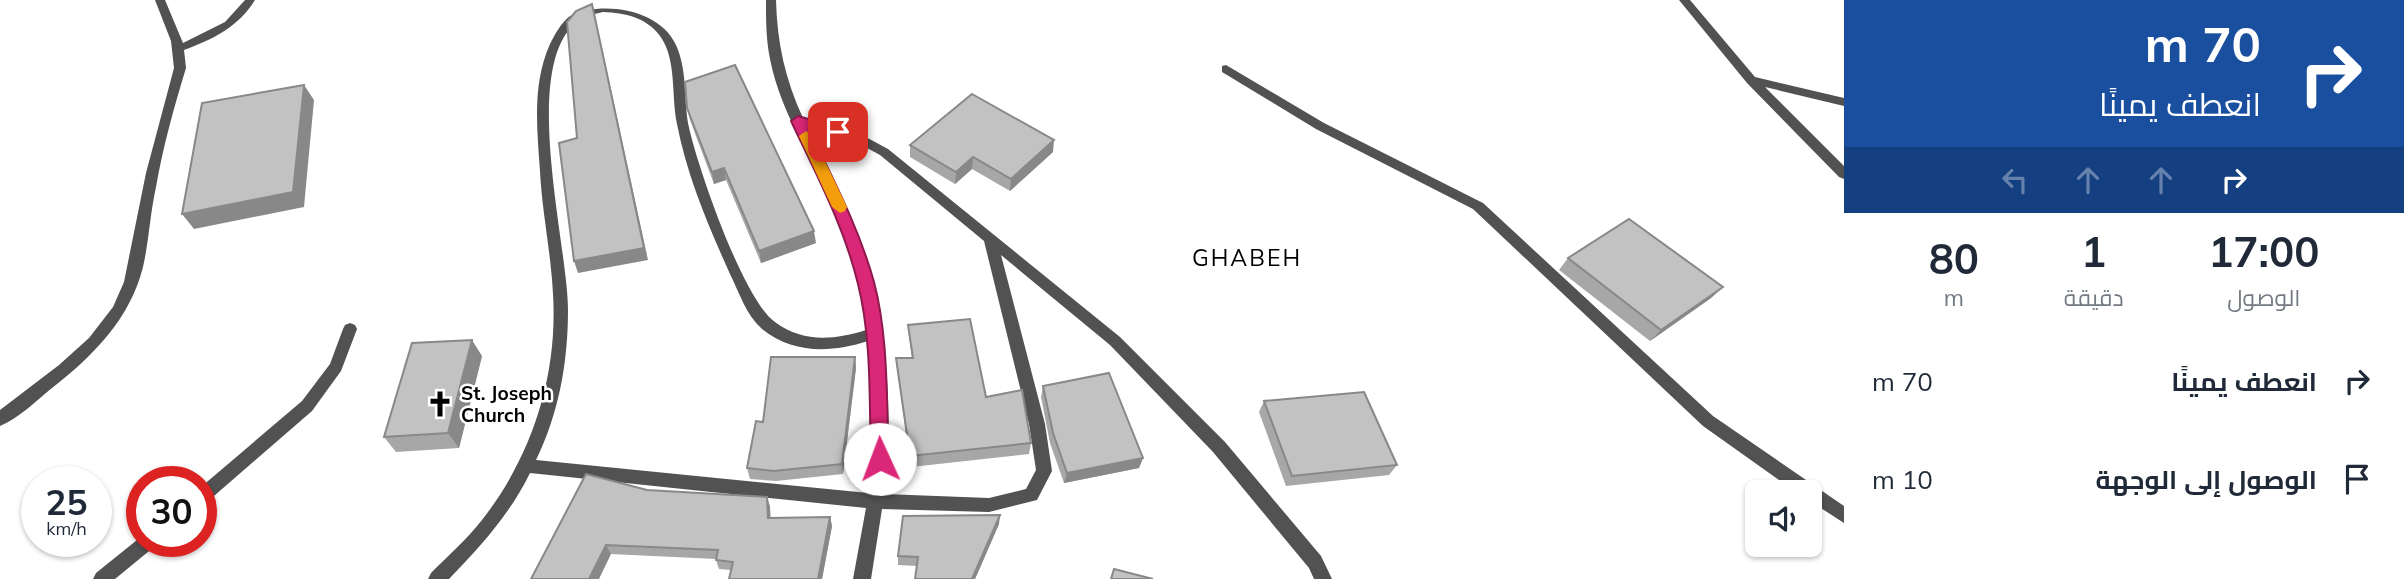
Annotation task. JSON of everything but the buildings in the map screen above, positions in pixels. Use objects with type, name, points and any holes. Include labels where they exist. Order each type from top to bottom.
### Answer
[{"type":"street","points":[[0,419],[96,341],[118,313],[132,285],[149,190],[180,68],[180,48],[176,31],[160,0]]},
{"type":"street","points":[[180,48],[226,27],[243,13],[250,0]]},
{"type":"street","points":[[771,0],[769,29],[778,74],[847,223],[866,284],[875,334],[880,459],[863,579]]},
{"type":"street","points":[[1685,0],[1751,80],[1844,174]]},
{"type":"street","points":[[438,579],[488,525],[527,466],[550,408],[561,355],[561,305],[543,109],[546,71],[564,28],[577,16],[610,3],[649,19],[663,32],[672,47],[683,123],[698,177],[719,236],[762,320],[784,336],[813,344],[845,343],[875,334]]},
{"type":"street","points":[[1226,69],[1320,126],[1478,206],[1708,421],[1792,480]]},
{"type":"street","points":[[1751,80],[1844,102]]},
{"type":"street","points":[[798,121],[858,138],[884,152],[1125,350],[1219,447],[1315,562],[1323,579]]},
{"type":"street","points":[[527,466],[874,502],[989,505],[1031,495],[1044,471],[1037,424],[990,239]]},
{"type":"street","points":[[217,483],[307,406],[336,367],[350,329]]},
{"type":"street","points":[[1822,501],[1844,515]]},
{"type":"street","points":[[102,579],[129,557]]},
{"type":"slow traffic","points":[[806,136],[840,207]]},
{"type":"place","name":"St. Joseph Church","points":[[440,404]]},
{"type":"district","name":"GHABEH","points":[[1247,257]]},
{"type":"route","points":[[838,132],[798,121],[847,223],[866,284],[875,334],[880,459]]}]
